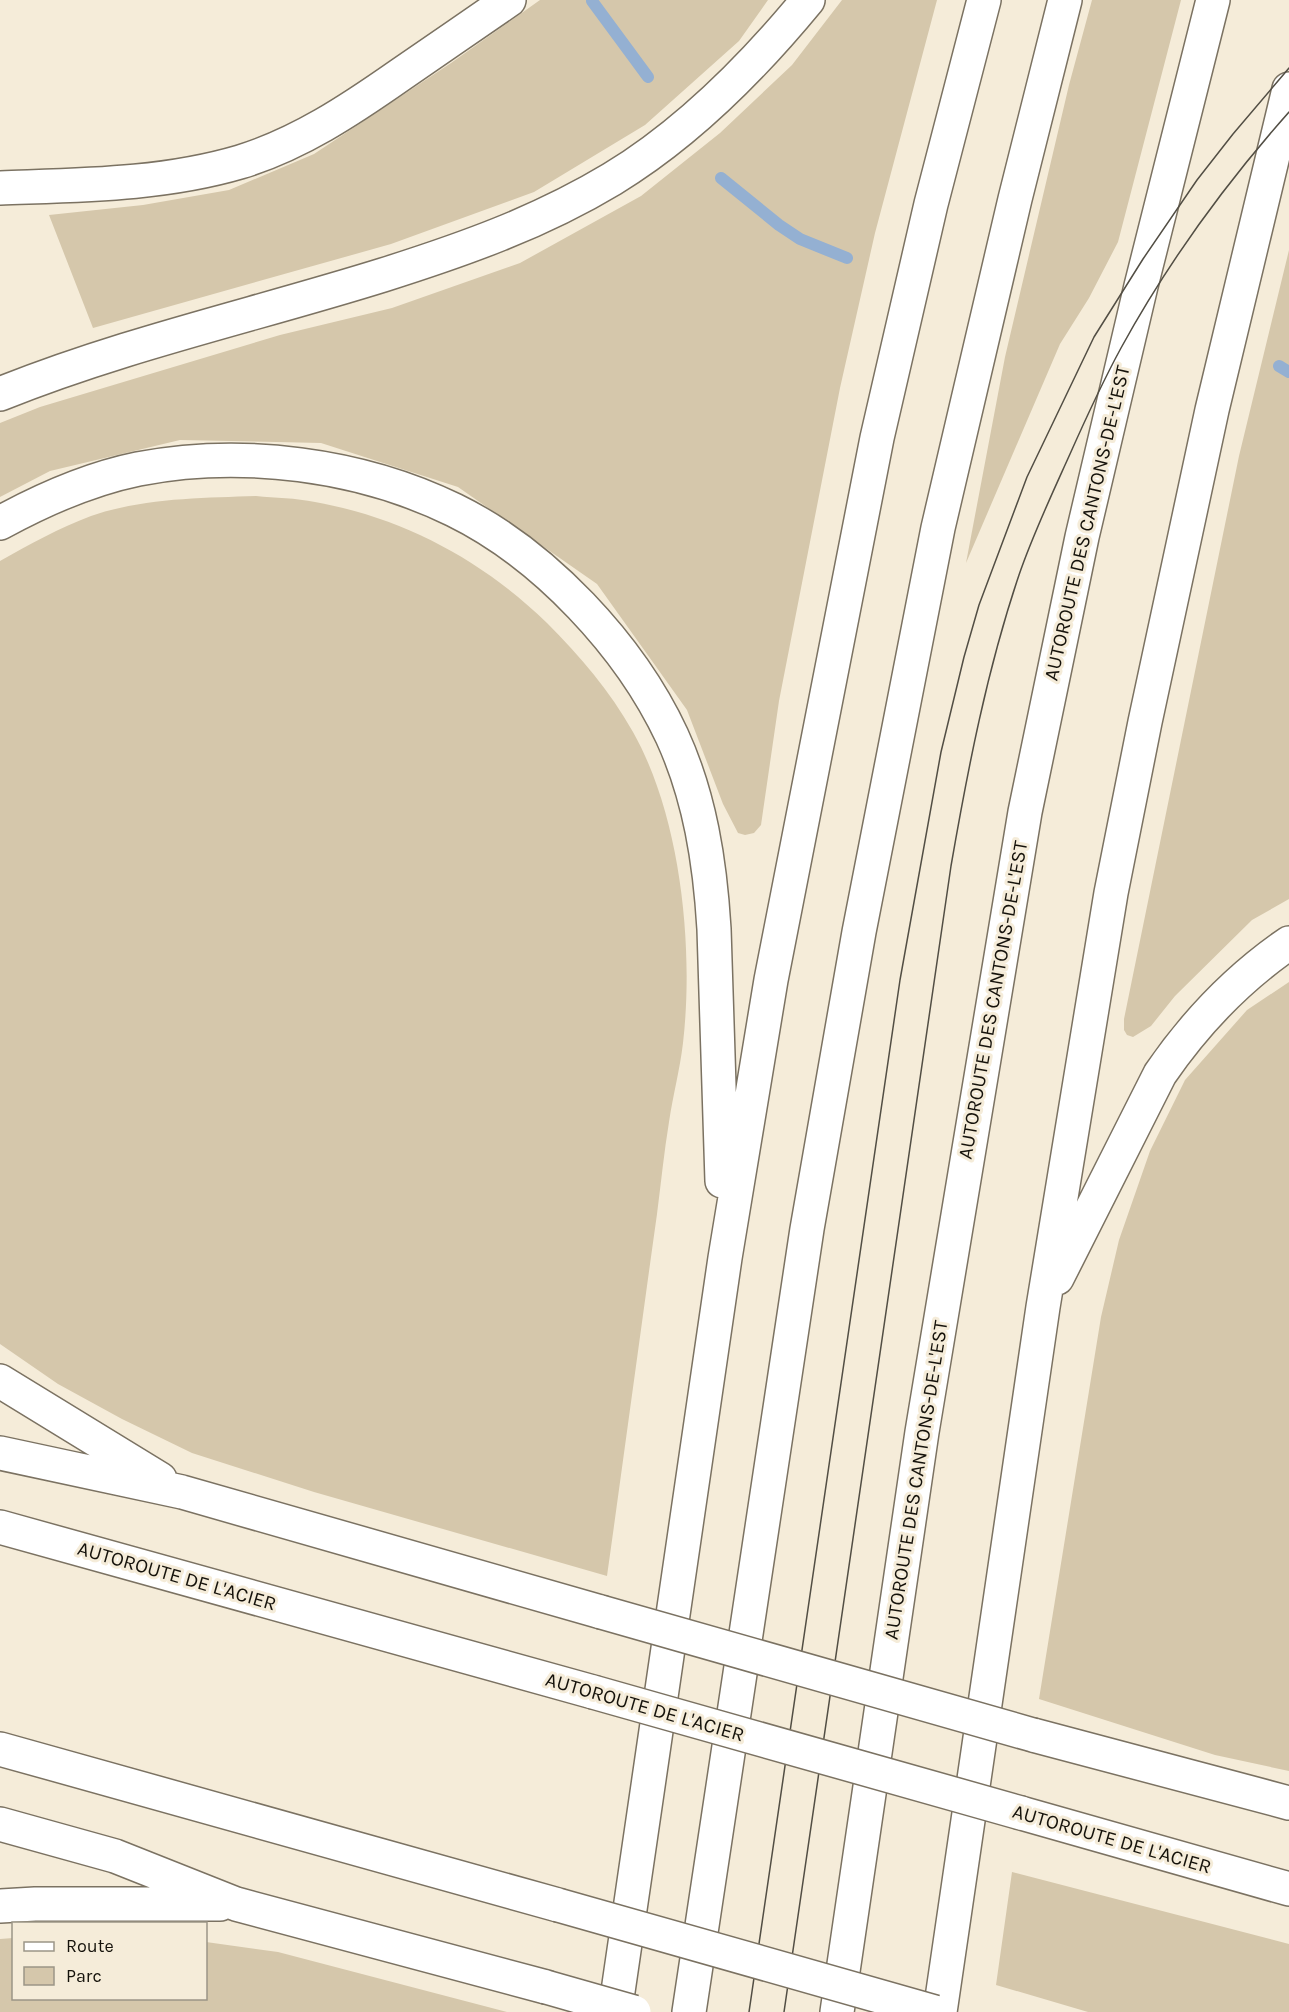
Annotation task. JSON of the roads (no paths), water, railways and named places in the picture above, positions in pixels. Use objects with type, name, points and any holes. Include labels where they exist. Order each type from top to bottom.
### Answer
[{"type":"main road","points":[[0,188],[148,180],[214,169],[242,161],[294,140],[342,114],[509,0]]},
{"type":"main road","points":[[0,394],[53,373],[155,340],[448,255],[543,216],[614,178],[677,134],[741,75],[808,0]]},
{"type":"main road","points":[[615,2012],[725,1258],[771,980],[864,500],[930,204],[984,0]]},
{"type":"main road","points":[[689,2012],[805,1240],[855,953],[938,528],[1065,0]]},
{"type":"main road","name":"AUTOROUTE DES CANTONS-DE-L'EST","points":[[837,2012],[922,1432],[1025,812],[1082,537],[1144,274],[1213,0]]},
{"type":"main road","points":[[940,2012],[1042,1307],[1111,893],[1212,410],[1289,89]]},
{"type":"main road","points":[[0,524],[73,488],[138,469],[206,461],[289,464],[360,477],[421,496],[455,511],[512,547],[570,594],[620,650],[659,709],[685,767],[703,830],[712,890],[725,1258]]},
{"type":"main road","points":[[1042,1307],[1160,1074],[1178,1048],[1216,1005],[1263,962],[1289,943]]},
{"type":"main road","points":[[0,1381],[182,1492]]},
{"type":"main road","points":[[0,1453],[182,1492],[1033,1736],[1289,1803]]},
{"type":"main road","name":"AUTOROUTE DE L'ACIER","points":[[0,1527],[1289,1889]]},
{"type":"main road","points":[[0,1749],[935,2012]]},
{"type":"main road","points":[[0,1824],[115,1856],[236,1904],[634,2012]]},
{"type":"main road","points":[[0,1906],[236,1904]]},
{"type":"waterway","points":[[592,1],[648,77]]},
{"type":"waterway","points":[[721,178],[800,239],[847,258]]},
{"type":"waterway","points":[[1279,366],[1289,372]]},
{"type":"tram line","points":[[749,2012],[900,980],[941,752],[964,657],[979,605],[1027,477],[1094,337],[1143,259],[1197,180],[1289,68]]},
{"type":"tram line","points":[[784,2012],[951,866],[972,756],[997,647],[1019,575],[1037,529],[1088,414],[1121,348],[1158,286],[1199,225],[1289,112]]}]
